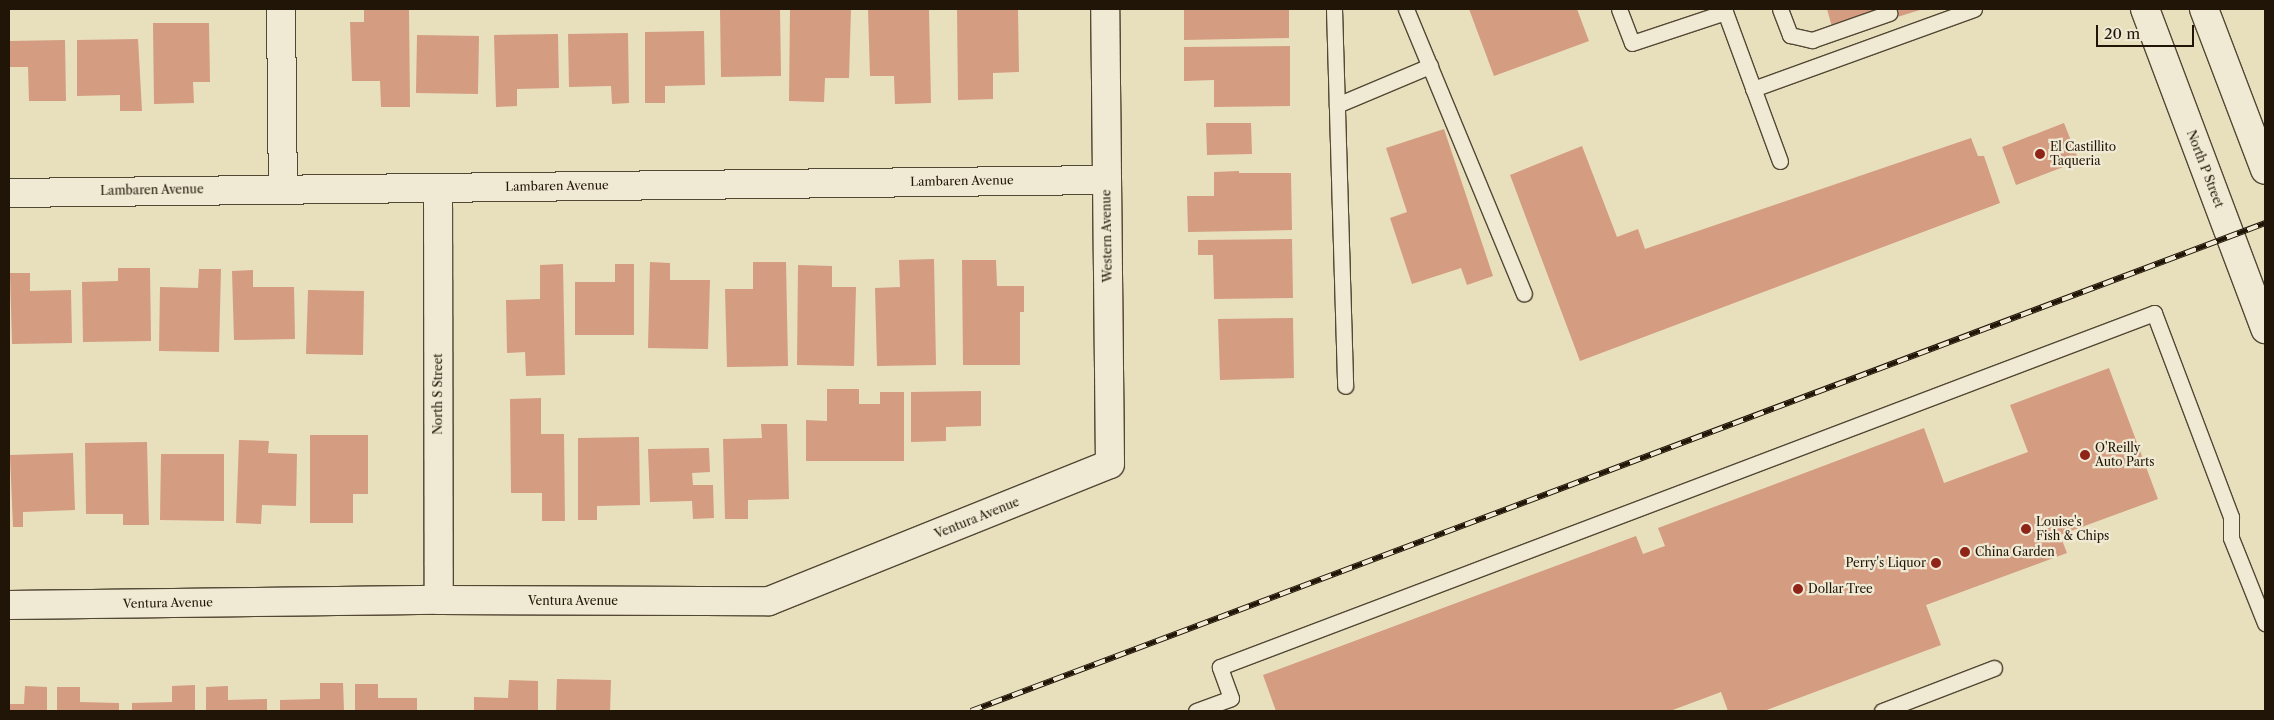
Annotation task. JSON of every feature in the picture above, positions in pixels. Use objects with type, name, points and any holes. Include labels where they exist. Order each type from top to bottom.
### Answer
[{"type":"street","points":[[281,9],[283,188]]},
{"type":"street","name":"Western Avenue","points":[[1105,9],[1110,464]]},
{"type":"street","name":"North P Street","points":[[2146,9],[2265,329]]},
{"type":"street","points":[[2204,9],[2265,170]]},
{"type":"street","name":"Lambaren Avenue","points":[[9,192],[1106,180]]},
{"type":"street","name":"North S Street","points":[[438,188],[439,600]]},
{"type":"street","name":"Ventura Avenue","points":[[9,605],[439,600],[769,602],[1110,464]]},
{"type":"lane","points":[[1334,9],[1345,386]]},
{"type":"lane","points":[[1406,9],[1524,294]]},
{"type":"lane","points":[[1619,9],[1632,44],[1724,10],[1780,161]]},
{"type":"lane","points":[[1768,9],[1790,35],[1812,40],[1890,13]]},
{"type":"lane","points":[[1780,9],[1790,35]]},
{"type":"lane","points":[[1753,89],[1974,9]]},
{"type":"lane","points":[[1337,104],[1430,66]]},
{"type":"lane","points":[[1196,711],[1231,698],[1220,667],[2154,313],[2231,517],[2231,538],[2265,623]]},
{"type":"lane","points":[[1882,711],[1994,668]]},
{"type":"building","points":[[364,9],[409,9],[410,107],[381,107],[380,81],[352,81],[350,22],[364,22]]},
{"type":"building","points":[[720,9],[780,9],[781,76],[721,77]]},
{"type":"building","points":[[790,9],[851,9],[849,78],[825,78],[824,102],[789,101]]},
{"type":"building","points":[[868,9],[929,9],[931,103],[895,104],[894,76],[870,76]]},
{"type":"building","points":[[957,9],[1018,9],[1019,72],[993,73],[993,99],[958,100]]},
{"type":"building","points":[[1184,9],[1289,9],[1289,38],[1184,40]]},
{"type":"building","points":[[1469,9],[1577,9],[1589,41],[1494,76]]},
{"type":"building","points":[[1827,9],[1881,9],[1832,27]]},
{"type":"building","points":[[1888,9],[1923,9],[1891,19]]},
{"type":"building","points":[[153,23],[209,23],[210,82],[193,82],[194,103],[154,104]]},
{"type":"building","points":[[704,31],[705,85],[665,86],[665,103],[645,103],[645,32]]},
{"type":"building","points":[[628,33],[629,103],[612,104],[611,86],[569,87],[568,34]]},
{"type":"building","points":[[558,34],[559,88],[517,89],[517,106],[496,107],[494,35]]},
{"type":"building","points":[[417,35],[479,36],[478,94],[416,93]]},
{"type":"building","points":[[138,39],[142,111],[120,111],[120,95],[77,96],[77,40]]},
{"type":"building","points":[[65,40],[66,101],[29,101],[28,67],[10,67],[9,41]]},
{"type":"building","points":[[1290,46],[1290,106],[1214,107],[1214,80],[1184,81],[1184,47]]},
{"type":"building","points":[[1206,123],[1251,123],[1252,154],[1207,155]]},
{"type":"building","name":"El Castillito Taqueria","points":[[2064,123],[2079,161],[2016,185],[2002,147]]},
{"type":"building","points":[[1444,129],[1493,276],[1467,285],[1461,268],[1412,284],[1390,218],[1407,212],[1386,148]]},
{"type":"building","points":[[1971,138],[1978,156],[1984,156],[2000,203],[1580,361],[1510,175],[1582,146],[1617,237],[1638,229],[1645,249]]},
{"type":"building","points":[[1239,171],[1239,173],[1291,173],[1292,230],[1188,232],[1187,196],[1214,196],[1214,172]]},
{"type":"building","points":[[1292,239],[1293,298],[1214,299],[1213,255],[1198,255],[1198,240]]},
{"type":"building","points":[[934,259],[936,365],[877,366],[875,288],[900,287],[899,260]]},
{"type":"building","points":[[962,260],[996,260],[997,286],[1024,286],[1024,312],[1020,312],[1020,365],[963,365]]},
{"type":"building","points":[[650,262],[670,263],[670,280],[710,280],[708,349],[648,348]]},
{"type":"building","points":[[753,262],[786,262],[788,366],[727,367],[725,289],[753,289]]},
{"type":"building","points":[[563,264],[565,375],[526,376],[525,352],[507,353],[506,300],[540,299],[540,265]]},
{"type":"building","points":[[615,264],[634,264],[634,335],[575,335],[575,282],[615,282]]},
{"type":"building","points":[[798,265],[832,266],[832,287],[856,287],[854,366],[797,365]]},
{"type":"building","points":[[118,268],[150,268],[151,341],[83,342],[82,282],[118,281]]},
{"type":"building","points":[[199,269],[221,269],[219,352],[159,351],[160,287],[198,288]]},
{"type":"building","points":[[253,270],[253,287],[294,287],[295,339],[234,340],[232,271]]},
{"type":"building","points":[[10,273],[30,273],[30,291],[71,290],[72,343],[12,344]]},
{"type":"building","points":[[308,290],[364,291],[363,355],[306,354]]},
{"type":"building","points":[[1293,318],[1294,378],[1220,380],[1218,319]]},
{"type":"building","points":[[2109,368],[2158,499],[2060,535],[2067,553],[1926,605],[1941,645],[1764,711],[1728,711],[1721,692],[1670,711],[1276,711],[1263,675],[1636,536],[1643,554],[1665,546],[1658,528],[1924,428],[1944,483],[2028,452],[2010,405]]},
{"type":"building","points":[[827,389],[859,389],[859,404],[880,404],[880,392],[904,392],[904,461],[806,461],[806,420],[827,421]]},
{"type":"building","points":[[981,391],[981,426],[946,427],[946,441],[911,442],[911,392]]},
{"type":"building","points":[[541,398],[541,434],[564,434],[565,521],[542,521],[542,493],[511,493],[510,399]]},
{"type":"building","points":[[761,424],[787,424],[789,499],[748,500],[748,519],[725,519],[723,439],[762,438]]},
{"type":"building","points":[[310,435],[368,435],[368,494],[353,494],[353,523],[310,523]]},
{"type":"building","points":[[639,437],[640,505],[597,506],[597,520],[578,520],[578,438]]},
{"type":"building","points":[[239,440],[269,441],[268,453],[297,454],[296,506],[262,505],[261,524],[236,523]]},
{"type":"building","points":[[147,442],[149,525],[123,525],[123,514],[86,514],[85,443]]},
{"type":"building","points":[[709,448],[710,472],[692,473],[693,485],[713,485],[714,518],[693,519],[692,501],[650,502],[648,449]]},
{"type":"building","points":[[73,453],[75,510],[23,512],[23,527],[13,527],[10,455]]},
{"type":"building","points":[[161,454],[224,454],[224,521],[160,520]]},
{"type":"building","points":[[557,679],[611,680],[610,711],[556,711]]},
{"type":"building","points":[[509,680],[538,681],[538,711],[474,711],[474,697],[508,698]]},
{"type":"building","points":[[320,683],[343,683],[344,711],[280,711],[280,700],[320,699]]},
{"type":"building","points":[[355,684],[378,684],[378,698],[417,698],[417,711],[355,711]]},
{"type":"building","points":[[195,685],[195,711],[132,711],[132,703],[172,702],[172,686]]},
{"type":"building","points":[[25,686],[47,687],[47,711],[9,711],[9,704],[24,704]]},
{"type":"building","points":[[228,686],[228,700],[267,699],[267,711],[206,711],[206,687]]},
{"type":"building","points":[[57,687],[80,687],[80,702],[119,703],[119,711],[57,711]]},
{"type":"railway","points":[[971,711],[2265,223]]},
{"type":"place","name":"El Castillito Taqueria","points":[[2040,154]]},
{"type":"place","name":"O'Reilly Auto Parts","points":[[2085,455]]},
{"type":"place","name":"Louise's Fish & Chips","points":[[2026,529]]},
{"type":"place","name":"China Garden","points":[[1965,552]]},
{"type":"place","name":"Perry's Liquor","points":[[1936,563]]},
{"type":"place","name":"Dollar Tree","points":[[1798,589]]}]
